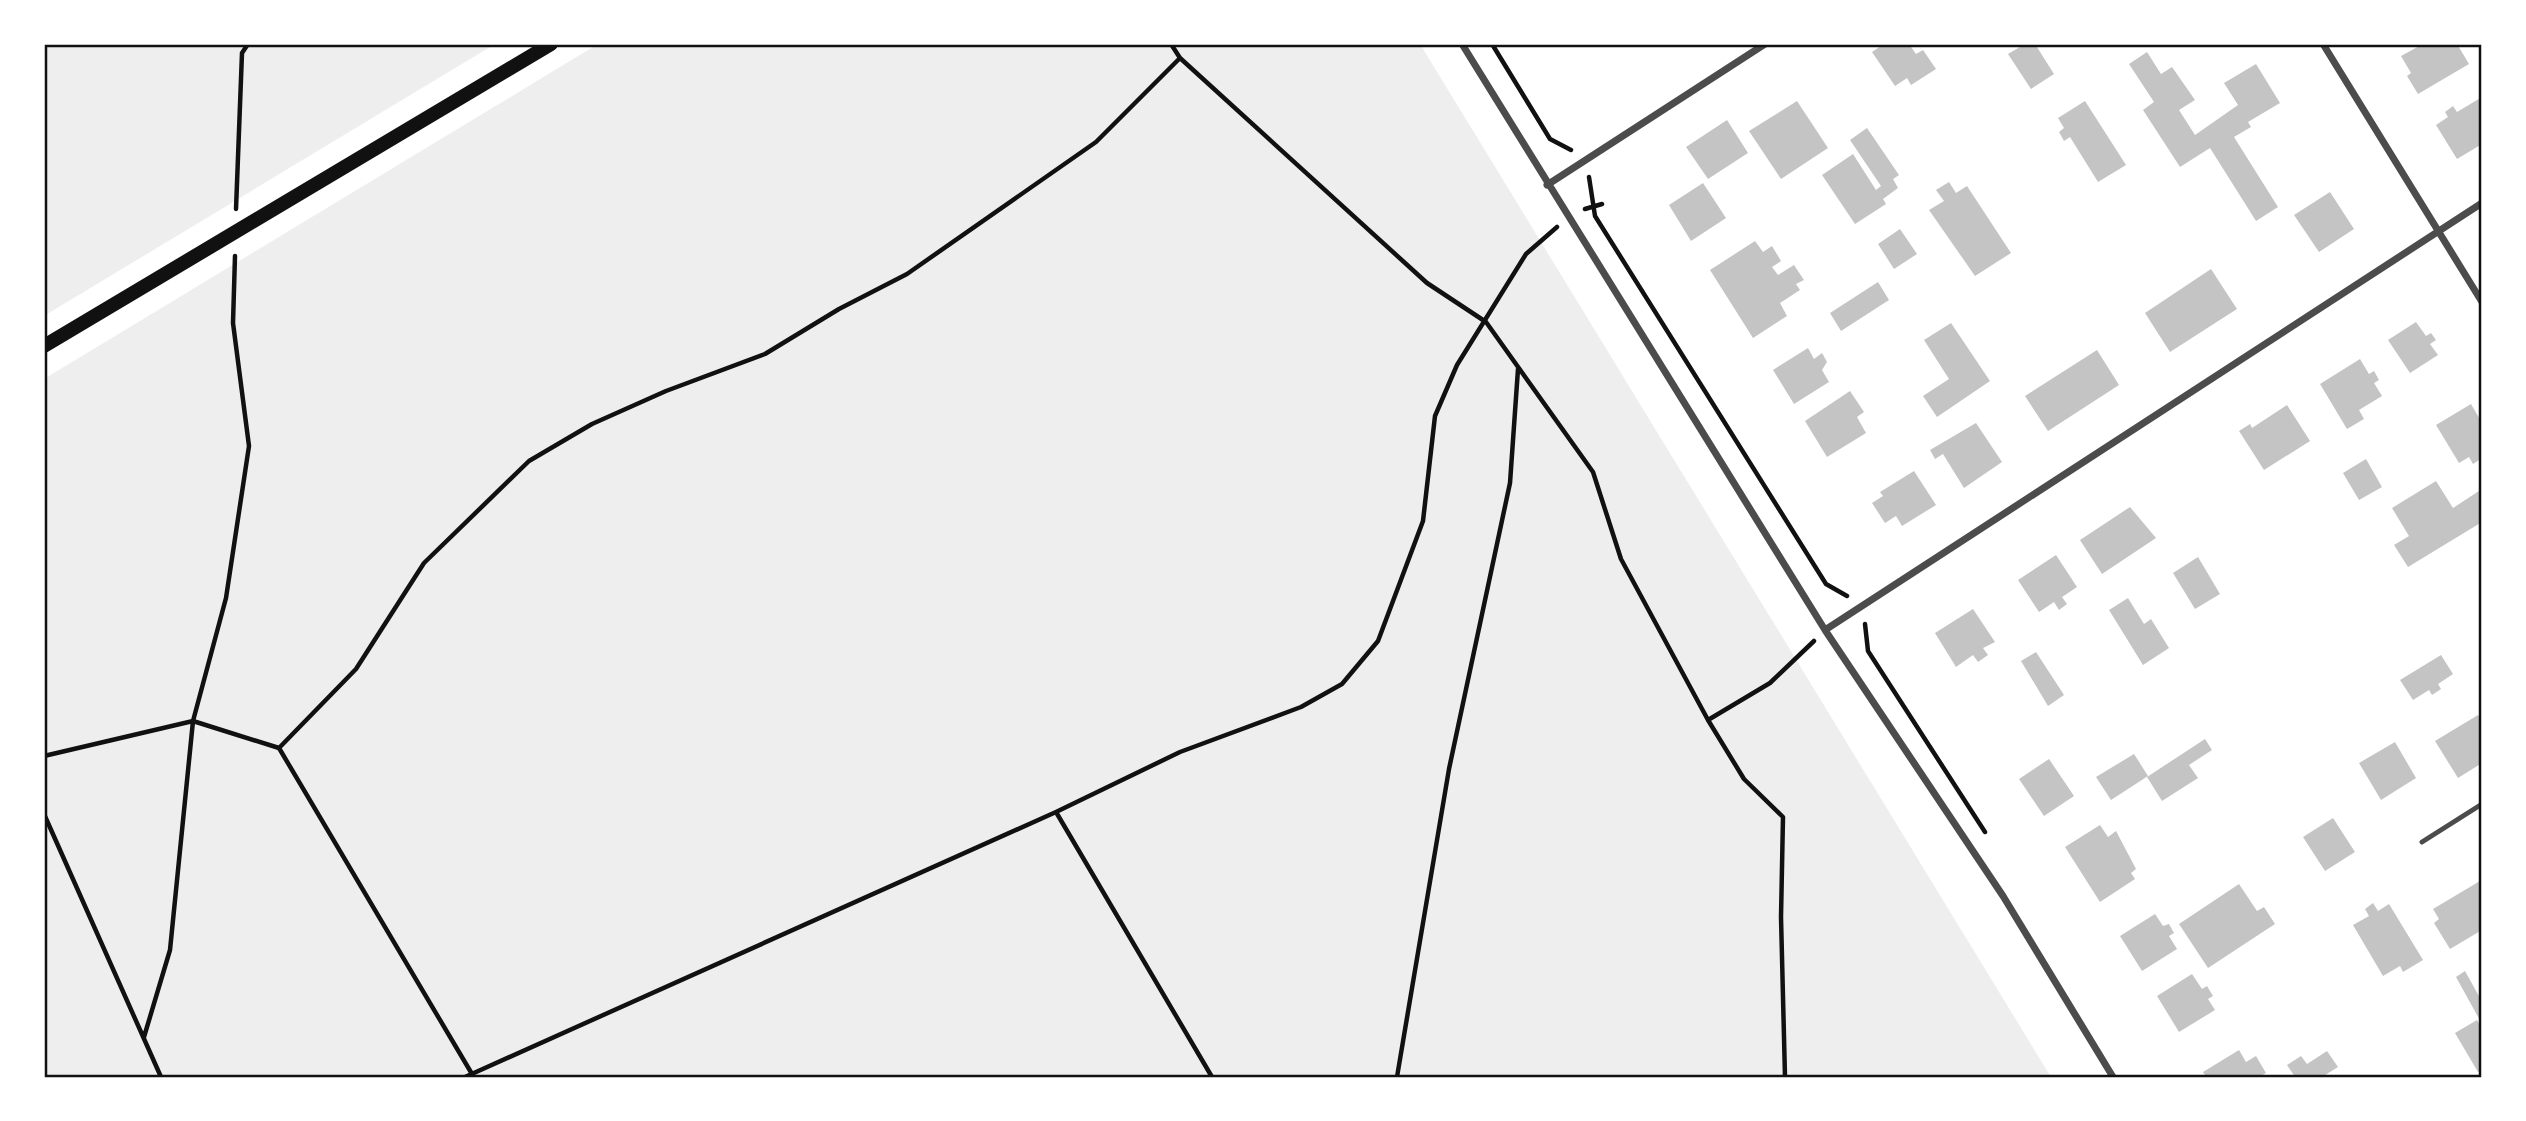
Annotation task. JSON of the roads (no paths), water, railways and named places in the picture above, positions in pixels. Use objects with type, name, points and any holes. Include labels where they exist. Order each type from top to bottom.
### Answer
[{"type":"main road","points":[[44,346],[551,44]]},
{"type":"street","points":[[1462,44],[1825,631],[2003,896],[2113,1077]]},
{"type":"street","points":[[1547,185],[1765,44]]},
{"type":"street","points":[[2323,44],[2482,302]]},
{"type":"street","points":[[1825,631],[2482,203]]},
{"type":"lane","points":[[2421,842],[2482,804]]}]
